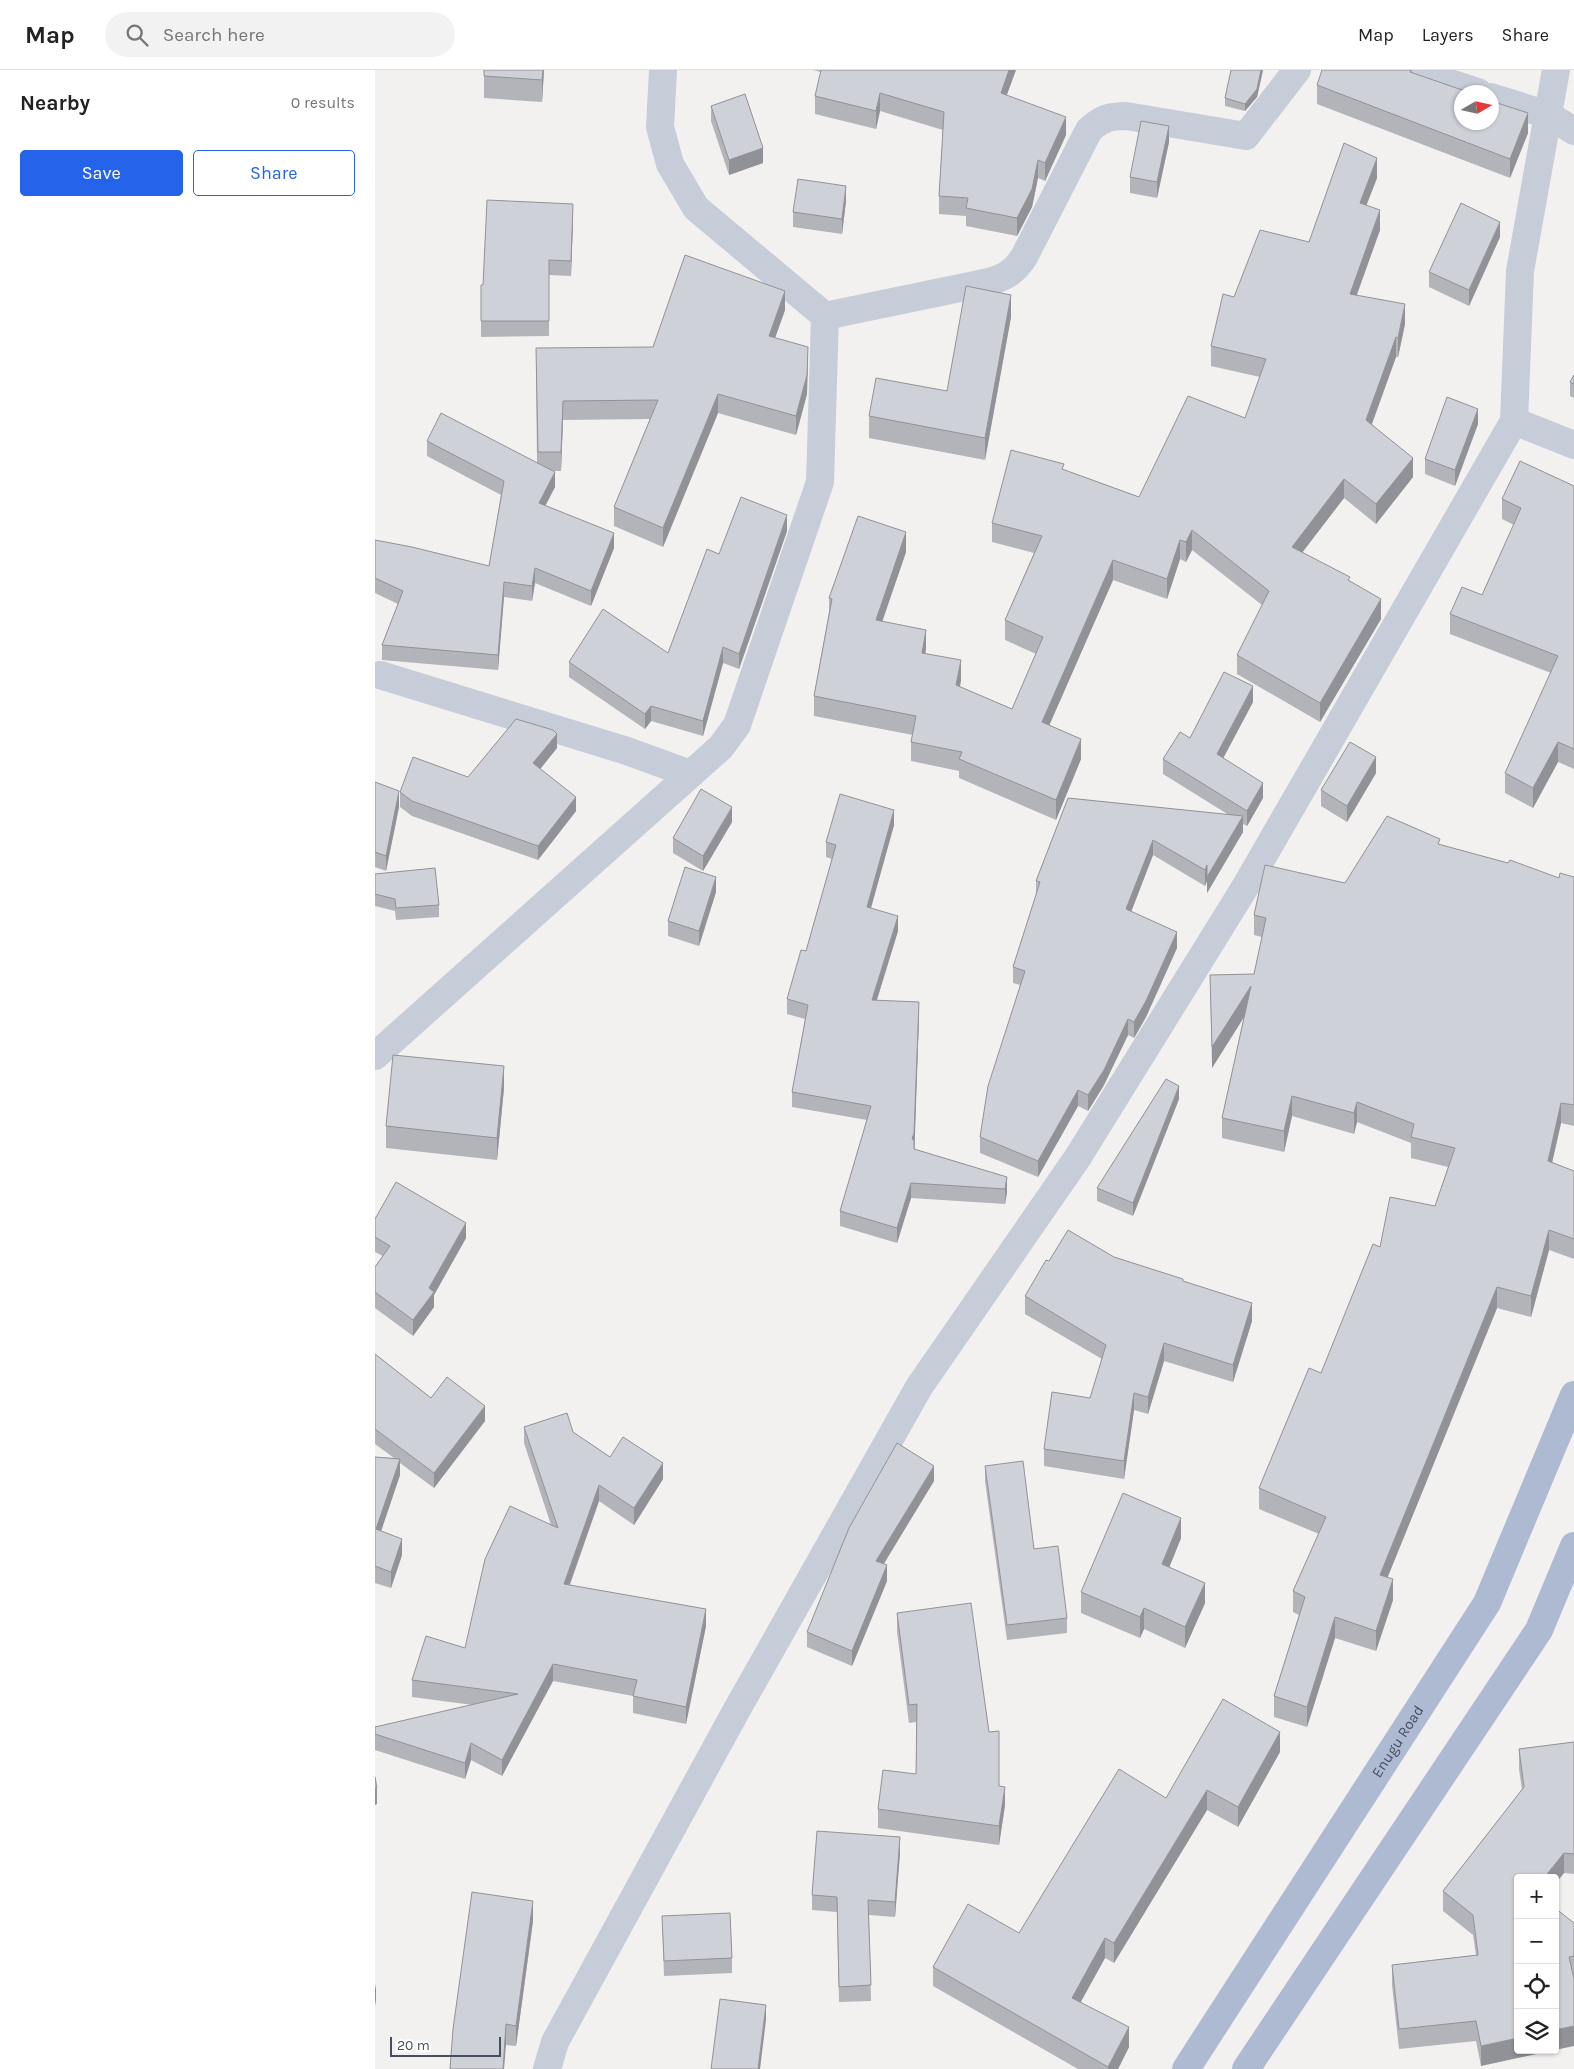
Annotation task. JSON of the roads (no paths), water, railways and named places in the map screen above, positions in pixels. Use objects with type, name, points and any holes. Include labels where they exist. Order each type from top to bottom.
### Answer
[{"type":"main road","name":"Enugu Road","points":[[1185,2069],[1487,1603],[1574,1395]]},
{"type":"main road","points":[[1245,2069],[1539,1630],[1574,1546]]},
{"type":"street","points":[[663,70],[660,127],[670,164],[696,208],[825,316]]},
{"type":"street","points":[[825,316],[1005,277],[1016,269],[1024,257],[1089,130],[1100,119],[1111,116],[1126,116],[1246,136],[1297,70]]},
{"type":"street","points":[[1409,70],[1456,85]]},
{"type":"street","points":[[547,2069],[560,2033],[735,1713],[919,1386],[1078,1157],[1247,884],[1514,421],[1520,271],[1556,70]]},
{"type":"street","points":[[1499,100],[1548,115],[1574,132]]},
{"type":"street","points":[[375,1056],[721,747],[737,725],[821,482],[825,316]]},
{"type":"street","points":[[1514,421],[1574,445]]},
{"type":"street","points":[[380,675],[627,752],[690,774]]}]
